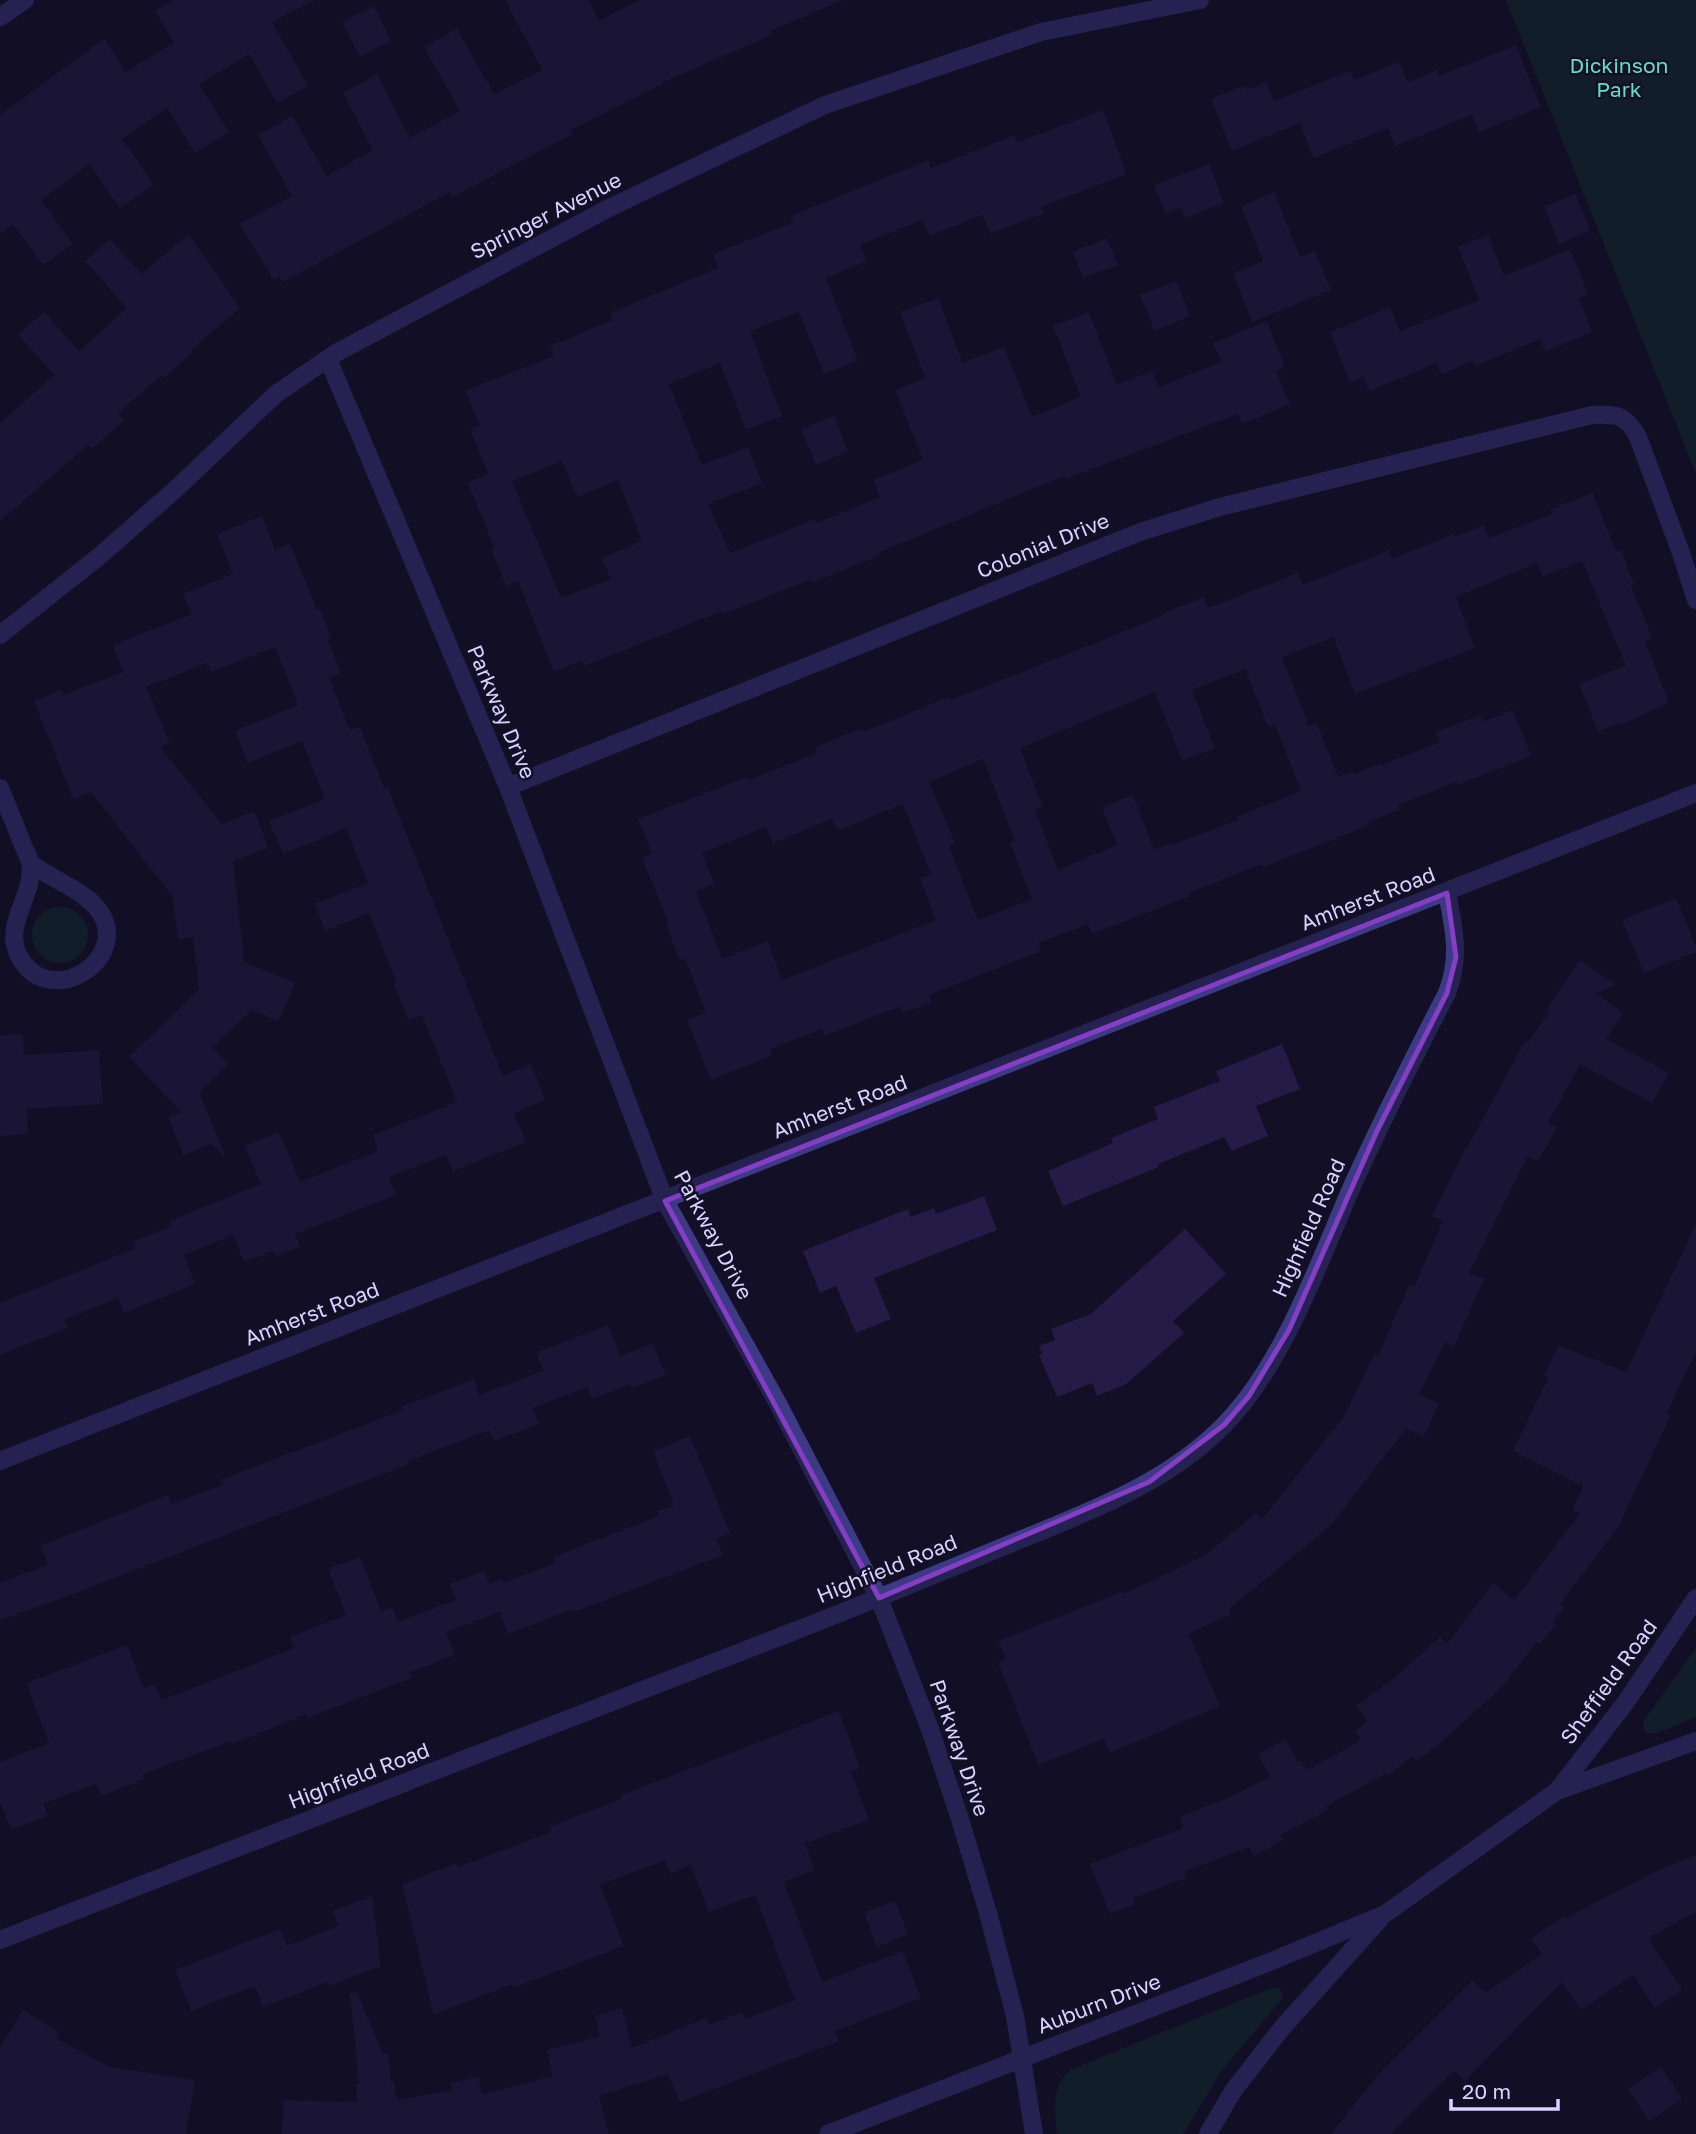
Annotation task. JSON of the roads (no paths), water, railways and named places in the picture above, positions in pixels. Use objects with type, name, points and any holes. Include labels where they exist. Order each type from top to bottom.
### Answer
[{"type":"street","points":[[0,17],[25,0]]},
{"type":"street","name":"Springer Avenue","points":[[0,635],[102,554],[276,394],[336,352],[610,208],[825,105],[1041,32],[1200,0]]},
{"type":"street","name":"Parkway Drive","points":[[328,359],[509,787],[665,1200],[776,1400],[879,1598],[930,1729],[959,1816],[1009,1989],[1034,2134]]},
{"type":"street","name":"Colonial Drive","points":[[509,787],[1140,532],[1220,507],[1592,415],[1615,414],[1629,421],[1638,437],[1696,600]]},
{"type":"street","points":[[0,788],[30,863],[28,881],[16,922],[14,940],[19,956],[29,969],[42,977],[57,981],[73,979],[87,972],[98,960],[105,946],[104,921],[99,909],[87,897],[30,863]]},
{"type":"street","name":"Amherst Road","points":[[0,1461],[1696,793]]},
{"type":"street","name":"Highfield Road","points":[[0,1940],[879,1598],[1108,1503],[1149,1482],[1185,1459],[1214,1434],[1250,1396],[1289,1330],[1377,1130],[1447,993],[1457,957],[1447,892]]},
{"type":"street","name":"Sheffield Road","points":[[1557,1791],[1626,1702],[1696,1598]]},
{"type":"street","name":"Auburn Drive","points":[[1208,2134],[1233,2091],[1282,2028],[1385,1914],[1557,1791],[1696,1741]]},
{"type":"street","name":"Auburn Drive","points":[[828,2134],[1272,1961],[1385,1914]]},
{"type":"park label","name":"Dickinson Park","points":[[1619,78]]}]
